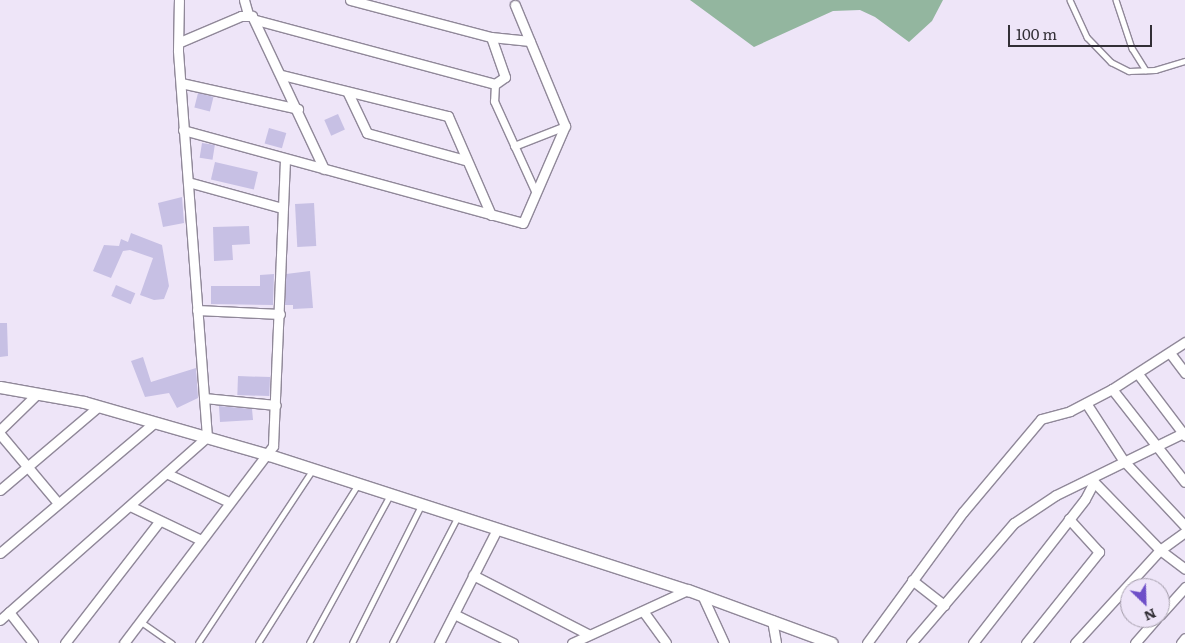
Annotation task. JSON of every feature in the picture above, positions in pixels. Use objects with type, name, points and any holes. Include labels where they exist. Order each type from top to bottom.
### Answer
[{"type":"street","points":[[179,0],[183,130],[207,437]]},
{"type":"street","points":[[244,0],[282,75],[324,169]]},
{"type":"street","points":[[350,0],[491,37],[530,42]]},
{"type":"street","points":[[183,130],[286,160],[523,223],[565,126],[515,5]]},
{"type":"street","points":[[180,42],[252,17],[495,84]]},
{"type":"street","points":[[491,37],[505,77],[495,84]]},
{"type":"street","points":[[282,75],[348,93],[448,116],[465,160],[492,215]]},
{"type":"street","points":[[181,83],[298,109]]},
{"type":"street","points":[[495,84],[494,101],[536,193]]},
{"type":"street","points":[[348,93],[367,133],[465,160]]},
{"type":"street","points":[[514,146],[565,126]]},
{"type":"street","points":[[124,643],[273,446],[280,314],[282,208],[286,160]]},
{"type":"street","points":[[188,182],[282,208]]},
{"type":"street","points":[[197,310],[280,314]]},
{"type":"street","points":[[867,643],[963,512],[1040,419],[1086,403],[1138,374],[1185,342]]},
{"type":"street","points":[[1170,353],[1185,373]]},
{"type":"street","points":[[912,643],[1014,523],[1039,504],[1092,480],[1123,460],[1153,445],[1184,434],[1138,374]]},
{"type":"street","points":[[0,387],[99,406],[268,455],[688,590],[832,643]]},
{"type":"street","points":[[1112,389],[1153,445],[1185,482]]},
{"type":"street","points":[[38,393],[0,432],[58,503]]},
{"type":"street","points":[[204,398],[276,405]]},
{"type":"street","points":[[1086,403],[1123,460],[1185,526]]},
{"type":"street","points":[[0,490],[99,406]]},
{"type":"street","points":[[0,552],[155,422]]},
{"type":"street","points":[[0,620],[168,474],[207,437]]},
{"type":"street","points":[[168,474],[229,502]]},
{"type":"street","points":[[973,643],[1069,519],[1092,480]]},
{"type":"street","points":[[1092,480],[1160,550],[1185,569]]},
{"type":"street","points":[[130,506],[159,522],[201,540]]},
{"type":"street","points":[[1026,643],[1100,552],[1069,519]]},
{"type":"street","points":[[65,643],[159,522]]},
{"type":"street","points":[[439,643],[497,529]]},
{"type":"street","points":[[1075,643],[1160,550],[1185,532]]},
{"type":"street","points":[[473,575],[588,634]]},
{"type":"street","points":[[912,580],[944,605]]},
{"type":"street","points":[[1170,604],[1185,587]]},
{"type":"street","points":[[572,643],[588,634],[688,590]]},
{"type":"street","points":[[702,595],[724,643]]},
{"type":"street","points":[[643,611],[666,643]]},
{"type":"street","points":[[9,612],[33,643]]},
{"type":"street","points":[[454,614],[513,643]]},
{"type":"street","points":[[772,620],[776,643]]},
{"type":"street","points":[[1135,643],[1148,628]]},
{"type":"street","points":[[1181,643],[1185,638]]},
{"type":"lane","points":[[1070,0],[1087,37],[1111,62],[1129,71],[1146,70],[1185,61]]},
{"type":"lane","points":[[1116,0],[1132,48],[1146,70]]},
{"type":"lane","points":[[198,643],[312,469]]},
{"type":"lane","points":[[258,643],[358,484]]},
{"type":"lane","points":[[309,643],[391,495]]},
{"type":"lane","points":[[352,643],[422,505]]},
{"type":"lane","points":[[392,643],[458,516]]},
{"type":"lane","points":[[140,621],[172,643]]},
{"type":"green space","points":[[690,0],[943,0],[932,21],[909,42],[875,17],[860,10],[833,11],[754,47]]},
{"type":"building","points":[[198,93],[214,97],[210,111],[194,108]]},
{"type":"building","points":[[338,114],[345,130],[331,136],[324,120]]},
{"type":"building","points":[[269,128],[286,133],[282,148],[265,143]]},
{"type":"building","points":[[202,143],[215,145],[212,160],[200,158]]},
{"type":"building","points":[[215,162],[258,172],[254,189],[211,180]]},
{"type":"building","points":[[182,197],[184,223],[163,227],[158,203]]},
{"type":"building","points":[[314,203],[316,246],[297,247],[295,204]]},
{"type":"building","points":[[249,226],[250,244],[232,245],[233,260],[214,261],[213,227]]},
{"type":"building","points":[[131,233],[162,245],[169,286],[164,299],[154,300],[140,295],[153,258],[130,250],[123,251],[111,278],[93,271],[104,245],[119,246],[121,239],[128,242]]},
{"type":"building","points":[[310,271],[313,308],[293,309],[293,305],[285,305],[286,274]]},
{"type":"building","points":[[274,274],[273,305],[211,304],[211,286],[260,286],[260,275]]},
{"type":"building","points":[[116,285],[135,293],[131,304],[111,296]]},
{"type":"building","points":[[0,323],[7,323],[8,356],[0,357]]},
{"type":"building","points":[[143,357],[151,382],[196,368],[198,398],[177,408],[169,393],[145,397],[131,361]]},
{"type":"building","points":[[238,376],[270,377],[269,396],[237,395]]},
{"type":"building","points":[[219,406],[252,409],[253,420],[220,422]]}]
